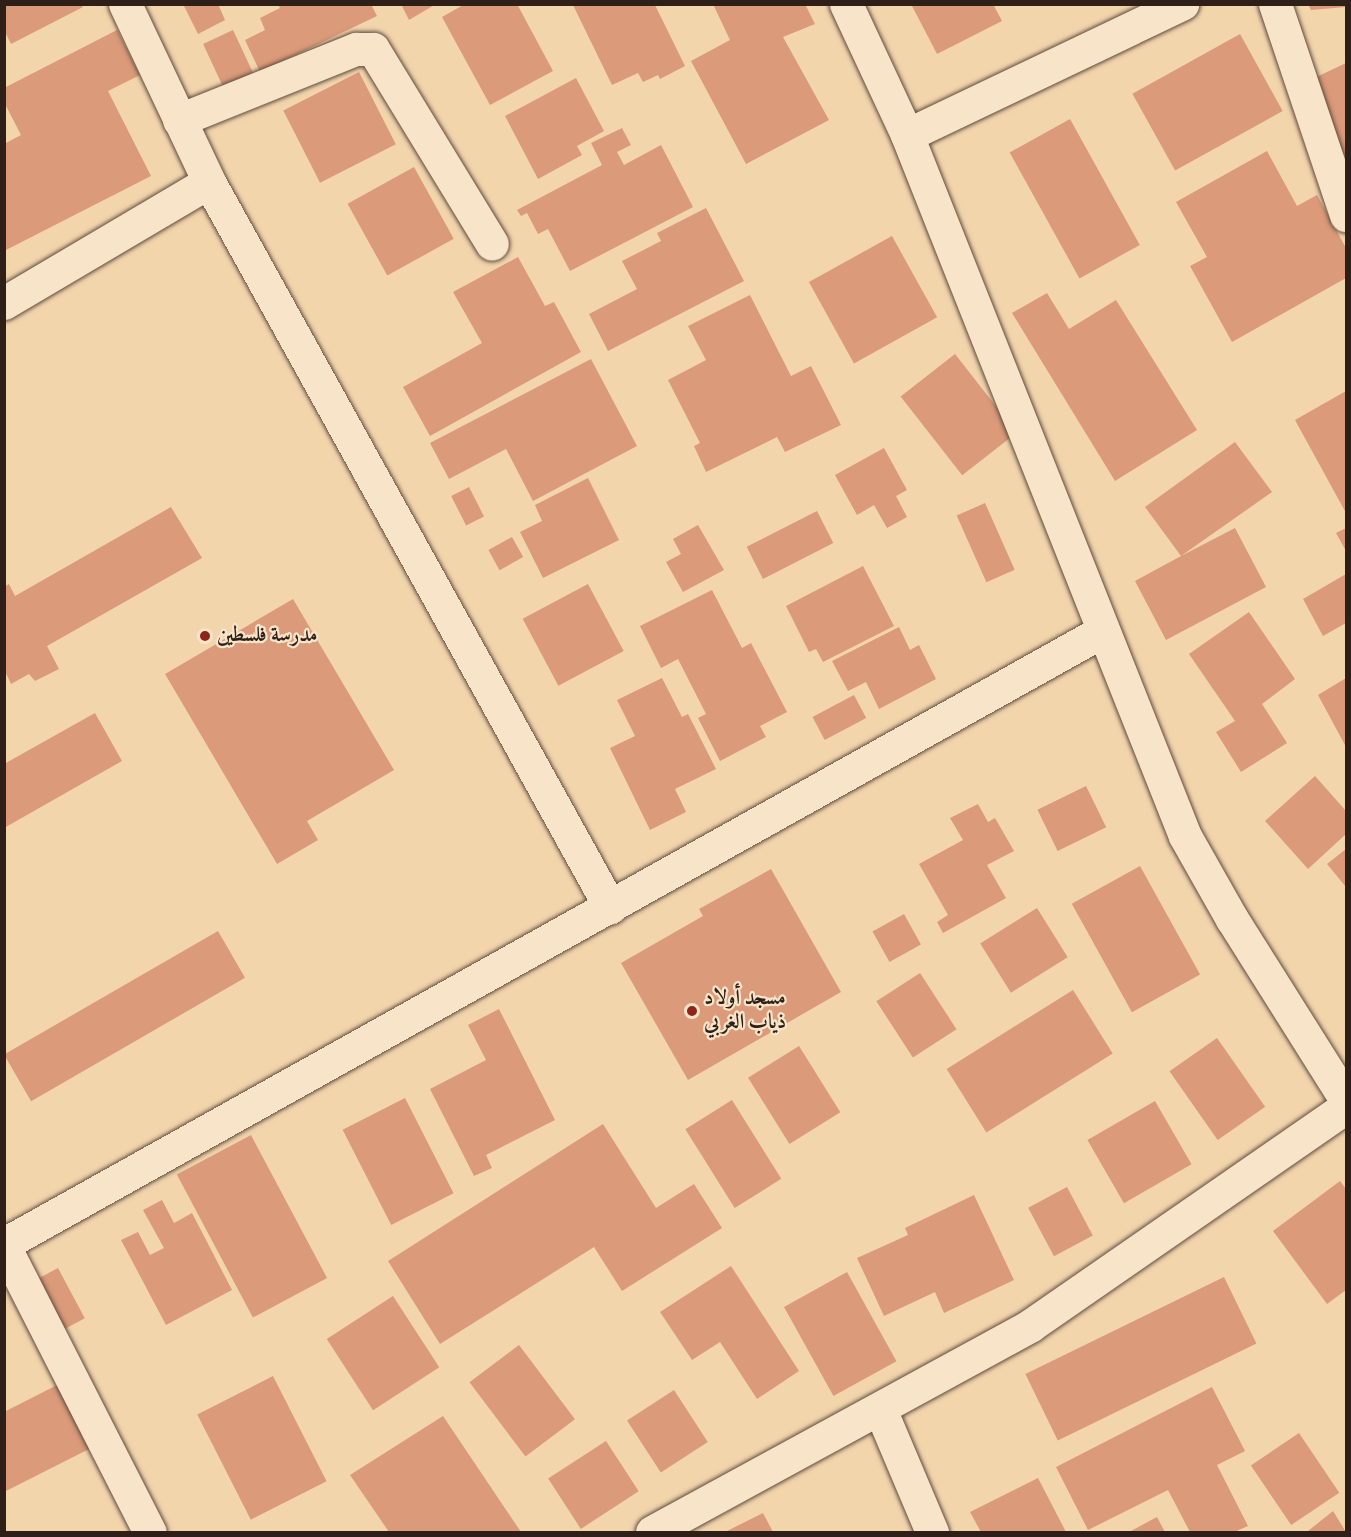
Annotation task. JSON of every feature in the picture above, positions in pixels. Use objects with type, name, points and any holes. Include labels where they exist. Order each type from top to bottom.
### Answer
[{"type":"street","points":[[125,4],[209,182],[610,907]]},
{"type":"street","points":[[846,4],[907,135],[1101,632],[1185,836],[1232,919],[1347,1101]]},
{"type":"street","points":[[907,135],[1182,4]]},
{"type":"street","points":[[1275,4],[1347,215]]},
{"type":"street","points":[[179,120],[356,49],[372,49],[492,244]]},
{"type":"street","points":[[4,303],[209,182]]},
{"type":"street","points":[[150,1533],[4,1245],[1101,632]]},
{"type":"street","points":[[652,1533],[1031,1325],[1347,1107]]},
{"type":"street","points":[[880,1409],[932,1533]]},
{"type":"building","points":[[183,4],[218,4],[225,20],[198,34]]},
{"type":"building","points":[[278,4],[371,4],[377,16],[260,72],[245,40],[265,30],[260,18],[280,8]]},
{"type":"building","points":[[401,4],[436,4],[409,20]]},
{"type":"building","points":[[465,4],[517,4],[553,71],[490,105],[442,17]]},
{"type":"building","points":[[713,4],[805,4],[815,24],[783,37],[829,120],[746,164],[691,61],[730,40]]},
{"type":"building","points":[[911,4],[993,4],[1002,21],[937,54]]},
{"type":"building","points":[[1308,4],[1346,4],[1346,7],[1311,10]]},
{"type":"building","points":[[4,5],[81,5],[83,7],[11,44],[4,30]]},
{"type":"building","points":[[573,5],[655,5],[685,66],[660,79],[658,75],[643,82],[638,73],[612,85]]},
{"type":"building","points":[[117,30],[140,75],[108,91],[151,176],[4,251],[4,144],[21,135],[4,102],[4,88]]},
{"type":"building","points":[[233,30],[253,73],[223,87],[203,44]]},
{"type":"building","points":[[1240,34],[1283,111],[1175,171],[1132,94]]},
{"type":"building","points":[[1346,63],[1346,159],[1308,81]]},
{"type":"building","points":[[359,72],[396,144],[320,183],[283,111]]},
{"type":"building","points":[[576,78],[604,131],[577,146],[582,155],[538,179],[505,116]]},
{"type":"building","points":[[1070,119],[1140,245],[1079,278],[1010,152]]},
{"type":"building","points":[[622,128],[631,145],[617,152],[624,165],[661,145],[693,207],[570,271],[548,229],[538,234],[527,213],[521,216],[517,210],[602,165],[591,143]]},
{"type":"building","points":[[1267,151],[1297,206],[1317,195],[1346,248],[1346,278],[1232,342],[1190,266],[1207,257],[1176,202]]},
{"type":"building","points":[[414,167],[454,239],[387,276],[348,204]]},
{"type":"building","points":[[706,208],[744,281],[608,351],[589,314],[637,289],[622,261],[661,241],[657,233]]},
{"type":"building","points":[[892,236],[937,317],[854,363],[809,282]]},
{"type":"building","points":[[518,257],[545,306],[554,302],[581,352],[430,436],[403,387],[482,343],[453,292]]},
{"type":"building","points":[[1047,293],[1069,329],[1116,300],[1197,430],[1115,481],[1012,313]]},
{"type":"building","points":[[750,295],[791,376],[811,366],[841,425],[785,452],[777,437],[706,472],[694,446],[700,443],[668,380],[706,360],[688,326]]},
{"type":"building","points":[[955,354],[1017,433],[962,475],[901,396]]},
{"type":"building","points":[[591,359],[637,446],[533,501],[506,449],[449,479],[430,443]]},
{"type":"building","points":[[1346,391],[1346,513],[1295,420]]},
{"type":"building","points":[[1235,442],[1272,492],[1181,556],[1145,507]]},
{"type":"building","points":[[884,448],[907,490],[896,496],[907,517],[887,528],[874,505],[857,515],[835,475]]},
{"type":"building","points":[[588,478],[619,540],[543,578],[520,532],[542,521],[535,505]]},
{"type":"building","points":[[469,487],[484,516],[466,525],[451,496]]},
{"type":"building","points":[[985,503],[1015,570],[986,582],[957,516]]},
{"type":"building","points":[[171,507],[202,558],[47,646],[59,669],[35,681],[29,674],[11,684],[4,669],[4,587],[9,584],[15,596]]},
{"type":"building","points":[[817,511],[833,543],[763,579],[747,547]]},
{"type":"building","points":[[698,525],[724,570],[683,592],[666,562],[681,554],[673,539]]},
{"type":"building","points":[[1235,528],[1266,587],[1166,640],[1135,581]]},
{"type":"building","points":[[1346,528],[1346,551],[1336,533]]},
{"type":"building","points":[[512,537],[523,557],[500,570],[488,550]]},
{"type":"building","points":[[863,566],[894,626],[823,662],[816,649],[809,652],[786,606]]},
{"type":"building","points":[[1346,574],[1346,623],[1323,636],[1303,599]]},
{"type":"building","points":[[588,584],[624,651],[558,686],[523,619]]},
{"type":"building","points":[[712,590],[742,648],[751,643],[787,712],[760,726],[766,737],[720,761],[698,718],[706,714],[678,659],[661,668],[640,626]]},
{"type":"building","points":[[293,599],[394,770],[307,821],[318,840],[277,864],[165,674]]},
{"type":"building","points":[[1249,612],[1295,679],[1262,704],[1287,743],[1241,772],[1216,732],[1235,721],[1189,654]]},
{"type":"building","points":[[899,627],[910,650],[919,645],[936,679],[879,709],[866,682],[848,691],[832,661]]},
{"type":"building","points":[[662,678],[682,717],[688,714],[716,769],[675,789],[686,812],[650,830],[610,748],[635,736],[617,700]]},
{"type":"building","points":[[1346,678],[1346,747],[1318,695]]},
{"type":"building","points":[[854,695],[866,718],[825,740],[813,717]]},
{"type":"building","points":[[95,713],[122,761],[4,828],[4,764]]},
{"type":"building","points":[[1315,776],[1346,811],[1346,834],[1308,869],[1265,821]]},
{"type":"building","points":[[1086,786],[1106,827],[1058,851],[1037,810]]},
{"type":"building","points":[[978,804],[988,822],[995,818],[1014,851],[987,865],[1006,898],[943,933],[937,922],[948,915],[919,864],[963,840],[950,818]]},
{"type":"building","points":[[1346,849],[1346,887],[1327,864]]},
{"type":"building","points":[[1140,866],[1200,974],[1132,1012],[1072,904]]},
{"type":"building","points":[[771,869],[841,992],[688,1080],[621,963],[703,916],[699,909]]},
{"type":"building","points":[[1037,908],[1068,957],[1011,993],[980,944]]},
{"type":"building","points":[[904,914],[921,945],[889,962],[873,931]]},
{"type":"building","points":[[218,931],[245,978],[31,1101],[4,1054]]},
{"type":"building","points":[[920,973],[956,1029],[913,1058],[876,1001]]},
{"type":"building","points":[[1073,990],[1113,1054],[986,1133],[947,1069]]},
{"type":"building","points":[[499,1009],[555,1120],[486,1155],[492,1168],[474,1176],[430,1089],[486,1060],[468,1025]]},
{"type":"building","points":[[1217,1038],[1265,1107],[1218,1140],[1169,1071]]},
{"type":"building","points":[[799,1046],[840,1112],[789,1144],[748,1078]]},
{"type":"building","points":[[405,1098],[454,1193],[391,1225],[343,1130]]},
{"type":"building","points":[[732,1100],[781,1179],[735,1208],[685,1129]]},
{"type":"building","points":[[1155,1101],[1192,1164],[1124,1203],[1087,1140]]},
{"type":"building","points":[[603,1124],[656,1208],[694,1184],[722,1228],[622,1291],[594,1247],[440,1344],[388,1261]]},
{"type":"building","points":[[251,1135],[327,1278],[253,1317],[177,1174]]},
{"type":"building","points":[[1340,1181],[1346,1189],[1346,1290],[1327,1304],[1273,1231]]},
{"type":"building","points":[[1067,1187],[1093,1236],[1054,1256],[1028,1208]]},
{"type":"building","points":[[974,1195],[1014,1280],[944,1313],[935,1292],[884,1316],[857,1258],[908,1235],[905,1228]]},
{"type":"building","points":[[162,1200],[174,1223],[192,1213],[232,1290],[166,1325],[121,1240],[138,1232],[150,1255],[164,1248],[143,1210]]},
{"type":"building","points":[[731,1266],[799,1371],[757,1399],[720,1342],[692,1360],[660,1312]]},
{"type":"building","points":[[58,1268],[85,1318],[54,1335],[27,1284]]},
{"type":"building","points":[[847,1272],[896,1361],[833,1396],[784,1307]]},
{"type":"building","points":[[1224,1277],[1256,1344],[1058,1440],[1025,1374]]},
{"type":"building","points":[[393,1296],[439,1367],[373,1410],[327,1339]]},
{"type":"building","points":[[519,1345],[575,1419],[525,1457],[469,1382]]},
{"type":"building","points":[[273,1376],[327,1481],[251,1520],[197,1415]]},
{"type":"building","points":[[63,1382],[95,1446],[4,1492],[4,1412]]},
{"type":"building","points":[[1212,1387],[1245,1451],[1217,1465],[1248,1526],[1234,1532],[1190,1532],[1168,1490],[1088,1530],[1056,1467]]},
{"type":"building","points":[[674,1390],[708,1442],[661,1472],[627,1420]]},
{"type":"building","points":[[443,1416],[521,1532],[389,1532],[350,1475]]},
{"type":"building","points":[[1299,1433],[1339,1493],[1291,1525],[1251,1465]]},
{"type":"building","points":[[606,1441],[639,1491],[581,1529],[548,1479]]},
{"type":"building","points":[[1038,1478],[1066,1532],[981,1532],[970,1512]]},
{"type":"building","points":[[1333,1511],[1346,1532],[1306,1532],[1308,1531]]},
{"type":"building","points":[[763,1513],[773,1532],[725,1532]]},
{"type":"building","points":[[1157,1517],[1165,1532],[1129,1532]]},
{"type":"place","name":"مدرسة فلسطين","points":[[205,636]]},
{"type":"place","name":"مسجد أولاد ذياب الغربي","points":[[692,1011]]}]
